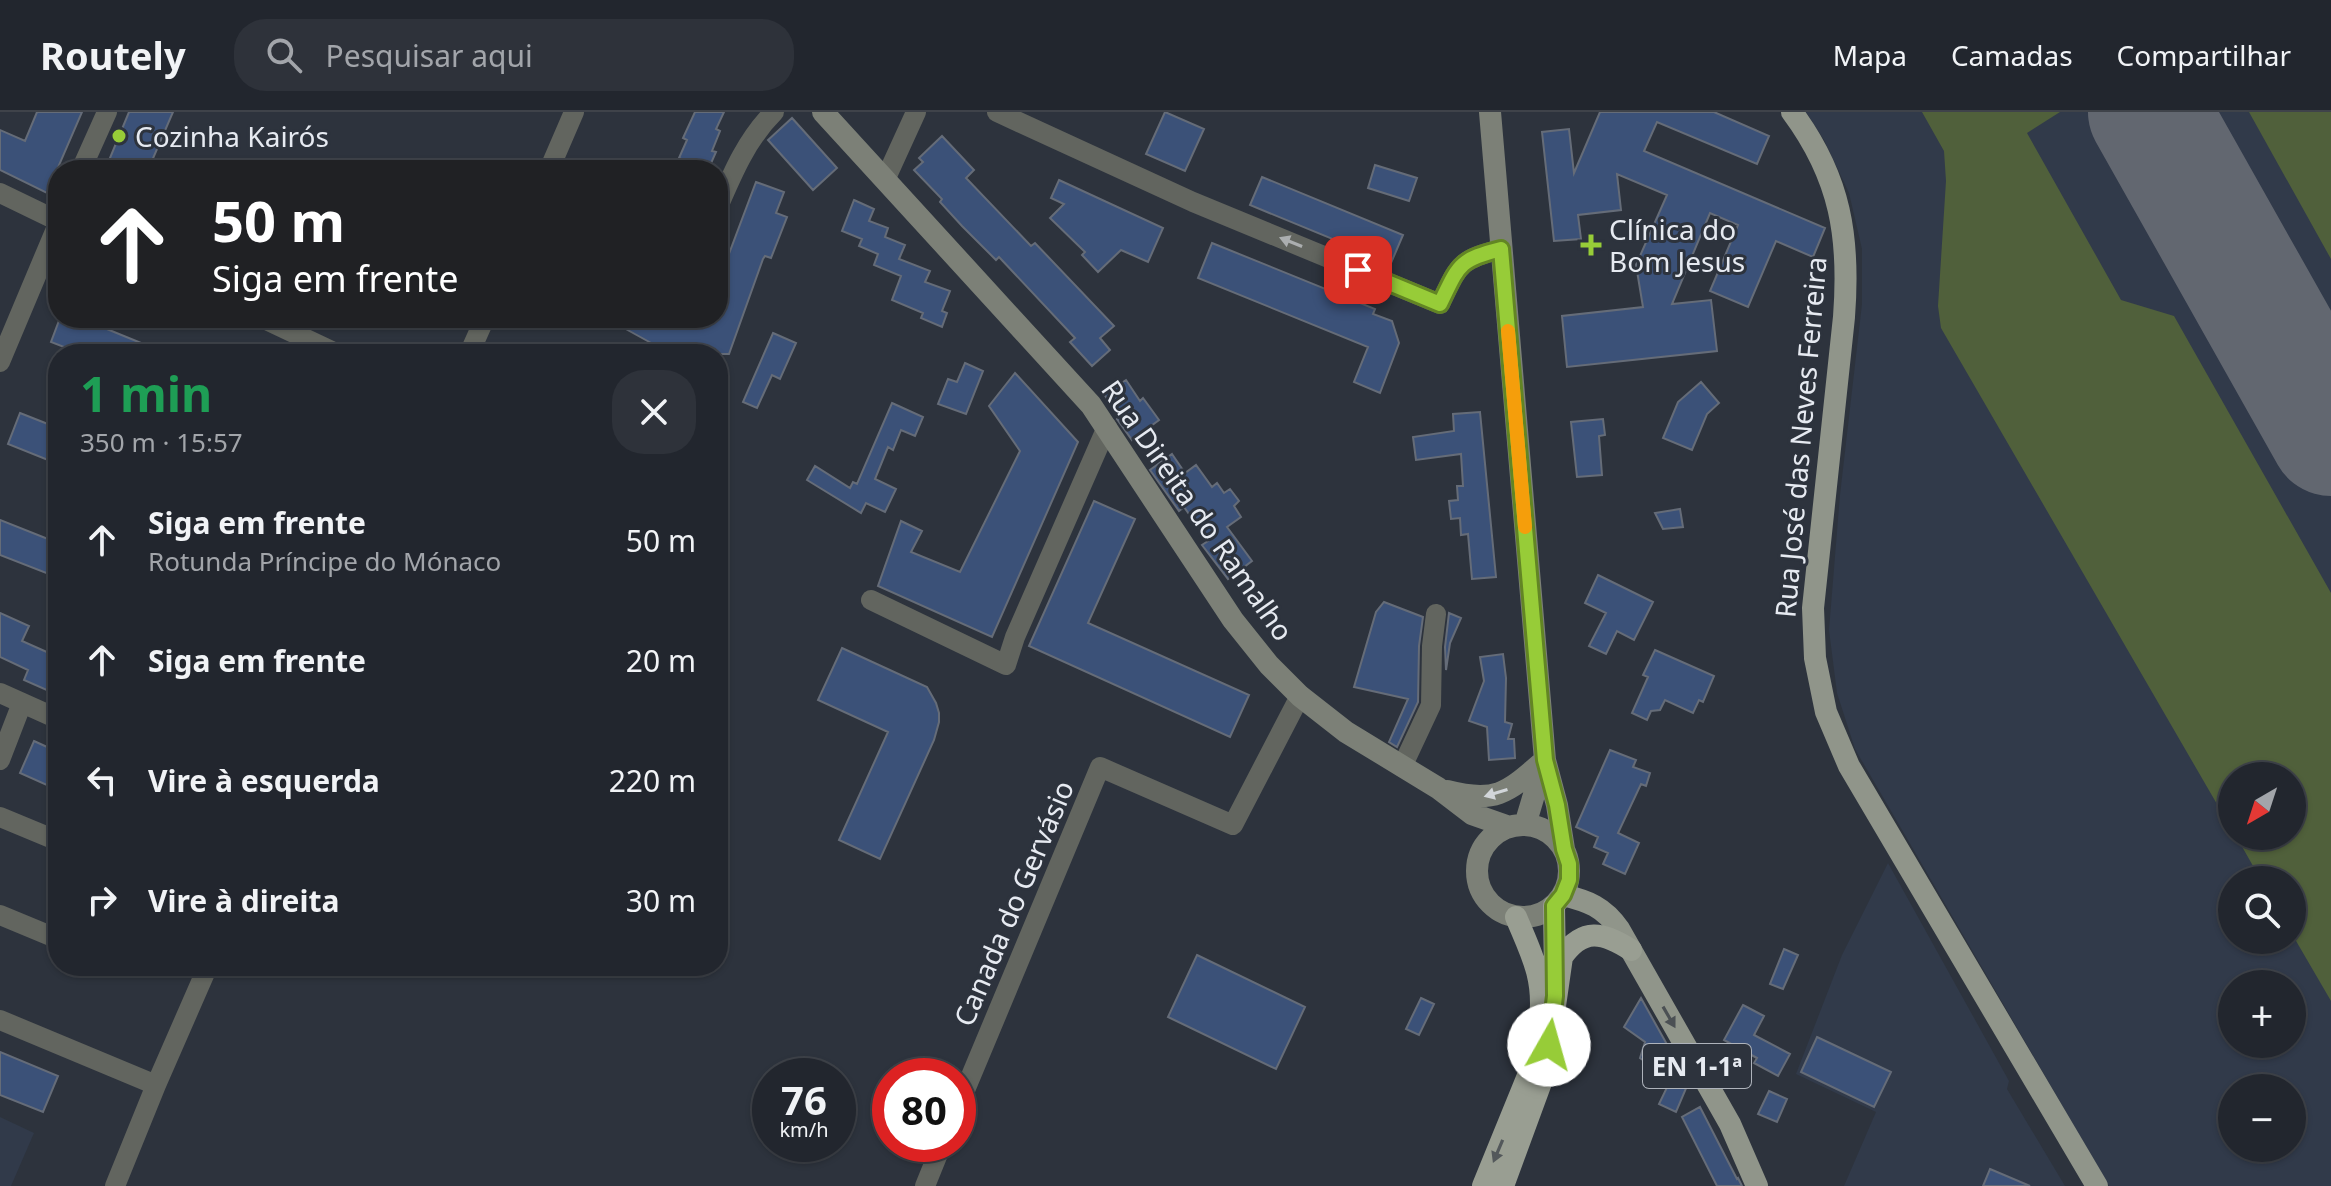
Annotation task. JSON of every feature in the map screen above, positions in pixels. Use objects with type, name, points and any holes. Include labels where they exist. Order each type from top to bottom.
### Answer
[{"type":"highway","points":[[1555,996],[1558,901]]},
{"type":"highway","points":[[1483,1186],[1533,1063],[1542,998],[1537,968],[1516,917]]},
{"type":"highway","points":[[1503,1186],[1546,1069],[1562,957],[1578,940],[1590,936],[1607,936],[1631,950]]},
{"type":"main road","name":"Rua Direita do Ramalho","points":[[823,112],[1081,394],[1107,427],[1233,620],[1269,665],[1300,696],[1346,732],[1481,818],[1517,826]]},
{"type":"main road","points":[[1490,112],[1545,760],[1569,864],[1569,880],[1558,901],[1543,913],[1529,917],[1502,912],[1490,903],[1481,890],[1477,874],[1479,858],[1490,839],[1517,826],[1541,828],[1564,849]]},
{"type":"main road","name":"Rua José das Neves Ferreira","points":[[1792,112],[1816,149],[1830,179],[1842,220],[1846,249],[1844,317],[1813,608],[1815,658],[1826,712],[1849,766],[2097,1186]]},
{"type":"main road","points":[[1438,788],[1468,797],[1495,795],[1514,787],[1545,760]]},
{"type":"main road","points":[[1517,826],[1545,760]]},
{"type":"main road","name":"Rua Direita do Ramalho","points":[[1456,803],[1479,858]]},
{"type":"main road","name":"EN 1-1ª","points":[[1558,901],[1587,901],[1612,918],[1730,1124],[1757,1186]]},
{"type":"street","points":[[85,160],[107,112]]},
{"type":"street","points":[[553,160],[574,112]]},
{"type":"street","points":[[728,184],[756,131],[774,112]]},
{"type":"street","points":[[885,180],[916,112]]},
{"type":"street","points":[[997,112],[1193,202],[1440,304],[1457,269],[1467,260],[1501,249]]},
{"type":"street","points":[[0,193],[48,217]]},
{"type":"street","points":[[0,362],[48,246]]},
{"type":"street","points":[[283,328],[317,344]]},
{"type":"street","points":[[871,600],[1006,665],[1015,637],[1107,427]]},
{"type":"street","points":[[1402,767],[1431,705],[1436,614]]},
{"type":"street","points":[[0,693],[48,715]]},
{"type":"street","name":"Canada do Gervásio","points":[[976,1064],[1100,767],[1233,825],[1300,696]]},
{"type":"street","points":[[0,760],[22,703]]},
{"type":"street","points":[[0,817],[48,837]]},
{"type":"street","points":[[0,915],[48,935]]},
{"type":"street","points":[[115,1186],[204,976]]},
{"type":"street","points":[[0,1020],[156,1085]]},
{"type":"street","points":[[925,1186],[935,1162]]},
{"type":"shaded area","points":[[1806,112],[2331,112],[2331,1186],[2109,1186],[1855,749],[1837,693],[1829,630],[1840,495],[1862,304],[1862,249],[1849,193],[1824,140]]},
{"type":"shaded area","points":[[1888,863],[2009,1081],[2007,1089],[2065,1186],[1844,1186],[1876,1112],[1796,1074],[1842,955]]},
{"type":"shaded area","points":[[0,1117],[34,1133],[11,1186],[0,1186]]},
{"type":"green space","points":[[1922,112],[2060,112],[2027,133],[2121,300],[2174,316],[2331,593],[2331,1001],[2304,954],[2306,866],[2253,866],[2244,850],[2306,850],[2306,762],[2218,762],[2218,806],[1941,328],[1938,306],[1946,181],[1944,151]]},
{"type":"green space","points":[[2249,112],[2331,112],[2331,259]]},
{"type":"building","points":[[37,112],[82,112],[61,160],[48,160],[47,193],[0,170],[0,130],[25,141]]},
{"type":"building","points":[[129,112],[173,112],[152,160],[109,160]]},
{"type":"building","points":[[695,112],[724,112],[716,129],[720,131],[712,151],[716,152],[712,160],[679,158],[687,140],[683,138]]},
{"type":"building","points":[[1165,112],[1204,129],[1185,171],[1146,154]]},
{"type":"building","points":[[1600,112],[1714,112],[1769,136],[1757,164],[1657,122],[1644,151],[1825,228],[1813,257],[1776,241],[1748,307],[1710,291],[1738,225],[1710,213],[1672,304],[1711,300],[1717,351],[1567,367],[1562,316],[1643,307],[1636,265],[1667,195],[1617,174],[1621,210],[1578,215],[1581,239],[1554,241],[1542,132],[1569,129],[1574,173]]},
{"type":"building","points":[[792,118],[837,168],[813,190],[768,140]]},
{"type":"building","points":[[942,136],[974,170],[966,178],[1031,246],[1035,243],[1114,326],[1100,338],[1110,350],[1092,366],[1070,342],[1075,338],[999,257],[996,260],[962,226],[914,170],[923,162],[919,158]]},
{"type":"building","points":[[1375,165],[1417,178],[1409,201],[1368,188]]},
{"type":"building","points":[[1262,177],[1403,235],[1391,263],[1250,205]]},
{"type":"building","points":[[1059,180],[1163,228],[1148,262],[1121,250],[1098,272],[1082,255],[1085,252],[1050,218],[1064,204],[1051,198]]},
{"type":"building","points":[[756,182],[784,192],[776,213],[787,217],[771,258],[765,256],[763,259],[729,354],[728,344],[653,344],[624,328],[728,328],[728,256]]},
{"type":"building","points":[[854,200],[874,209],[869,221],[888,228],[885,237],[905,245],[899,259],[930,271],[925,282],[950,291],[942,311],[947,313],[942,327],[921,318],[923,313],[892,300],[901,276],[874,265],[878,254],[859,246],[862,239],[842,231]]},
{"type":"building","points":[[1212,243],[1375,309],[1373,314],[1392,321],[1399,343],[1380,393],[1354,382],[1368,347],[1198,278]]},
{"type":"building","points":[[56,328],[104,328],[144,344],[56,344],[51,342]]},
{"type":"building","points":[[773,333],[796,343],[780,379],[772,375],[757,408],[743,402]]},
{"type":"building","points":[[965,363],[983,371],[966,414],[938,404],[948,379],[957,382]]},
{"type":"building","points":[[1015,373],[1078,442],[992,637],[878,586],[901,521],[922,531],[911,552],[960,572],[1020,451],[989,406]]},
{"type":"building","points":[[1126,380],[1140,401],[1143,398],[1159,420],[1132,440],[1104,394]]},
{"type":"building","points":[[1701,382],[1719,403],[1707,414],[1692,450],[1663,438],[1678,402]]},
{"type":"building","points":[[892,403],[923,417],[915,436],[901,430],[893,450],[888,447],[875,479],[896,489],[885,512],[866,503],[861,513],[807,480],[815,466],[850,488],[853,482],[857,484]]},
{"type":"building","points":[[1480,412],[1496,577],[1472,579],[1468,534],[1461,535],[1460,518],[1451,519],[1449,501],[1458,500],[1457,486],[1463,486],[1461,454],[1416,460],[1413,437],[1454,431],[1453,414]]},
{"type":"building","points":[[20,413],[48,424],[48,460],[8,444]]},
{"type":"building","points":[[1603,419],[1605,435],[1599,436],[1602,475],[1577,477],[1571,422]]},
{"type":"building","points":[[1172,454],[1185,473],[1196,465],[1212,487],[1217,483],[1224,493],[1230,489],[1239,501],[1234,506],[1241,517],[1227,527],[1252,561],[1228,579],[1202,545],[1208,541],[1184,507],[1179,511],[1150,470]]},
{"type":"building","points":[[1094,501],[1135,519],[1088,623],[1249,695],[1230,737],[1029,646]]},
{"type":"building","points":[[1680,509],[1683,527],[1663,529],[1655,513]]},
{"type":"building","points":[[0,520],[48,539],[48,574],[0,555]]},
{"type":"building","points":[[1598,575],[1653,602],[1634,640],[1617,631],[1606,654],[1589,646],[1606,613],[1585,603]]},
{"type":"building","points":[[1384,602],[1423,617],[1418,702],[1397,747],[1389,742],[1408,699],[1354,687],[1376,612]]},
{"type":"building","points":[[0,613],[29,626],[22,641],[48,653],[48,691],[24,680],[28,670],[0,657]]},
{"type":"building","points":[[1449,613],[1461,618],[1450,643],[1446,670],[1445,647]]},
{"type":"building","points":[[842,648],[927,687],[939,713],[934,740],[880,859],[839,840],[888,732],[818,700]]},
{"type":"building","points":[[1655,650],[1714,676],[1703,702],[1699,700],[1693,713],[1665,700],[1660,710],[1651,711],[1647,720],[1632,713],[1648,677],[1643,675]]},
{"type":"building","points":[[1503,654],[1505,722],[1512,724],[1508,739],[1514,739],[1515,758],[1489,760],[1487,727],[1469,721],[1484,681],[1480,657]]},
{"type":"building","points":[[34,741],[48,747],[48,786],[20,773]]},
{"type":"building","points":[[1610,750],[1636,760],[1633,767],[1650,773],[1646,786],[1641,784],[1618,833],[1639,843],[1625,874],[1603,864],[1608,853],[1594,847],[1598,837],[1576,827]]},
{"type":"building","points":[[1784,949],[1798,955],[1783,989],[1770,984]]},
{"type":"building","points":[[1197,955],[1305,1007],[1276,1069],[1168,1017]]},
{"type":"building","points":[[1421,998],[1434,1004],[1419,1035],[1406,1029]]},
{"type":"building","points":[[1641,998],[1674,1057],[1662,1073],[1640,1058],[1645,1042],[1624,1027]]},
{"type":"building","points":[[1743,1005],[1764,1016],[1754,1035],[1790,1054],[1778,1076],[1754,1063],[1757,1058],[1724,1040]]},
{"type":"building","points":[[1817,1037],[1891,1072],[1874,1107],[1801,1072]]},
{"type":"building","points":[[0,1052],[58,1076],[43,1112],[0,1095]]},
{"type":"building","points":[[1671,1079],[1687,1086],[1676,1112],[1659,1104]]},
{"type":"building","points":[[1769,1091],[1787,1099],[1777,1122],[1758,1114]]},
{"type":"building","points":[[1700,1107],[1742,1186],[1717,1186],[1682,1117]]},
{"type":"building","points":[[1990,1169],[2030,1186],[1983,1186]]},
{"type":"runway","points":[[2149,112],[2331,435]]},
{"type":"slow traffic","points":[[1508,331],[1525,527]]},
{"type":"place","name":"Cozinha Kairós","points":[[119,136]]},
{"type":"place","name":"Clínica do Bom Jesus","points":[[1591,245]]},
{"type":"route","points":[[1358,270],[1440,304],[1457,269],[1467,260],[1501,249],[1545,760],[1569,864],[1569,880],[1554,906],[1555,996],[1549,1045]]}]
